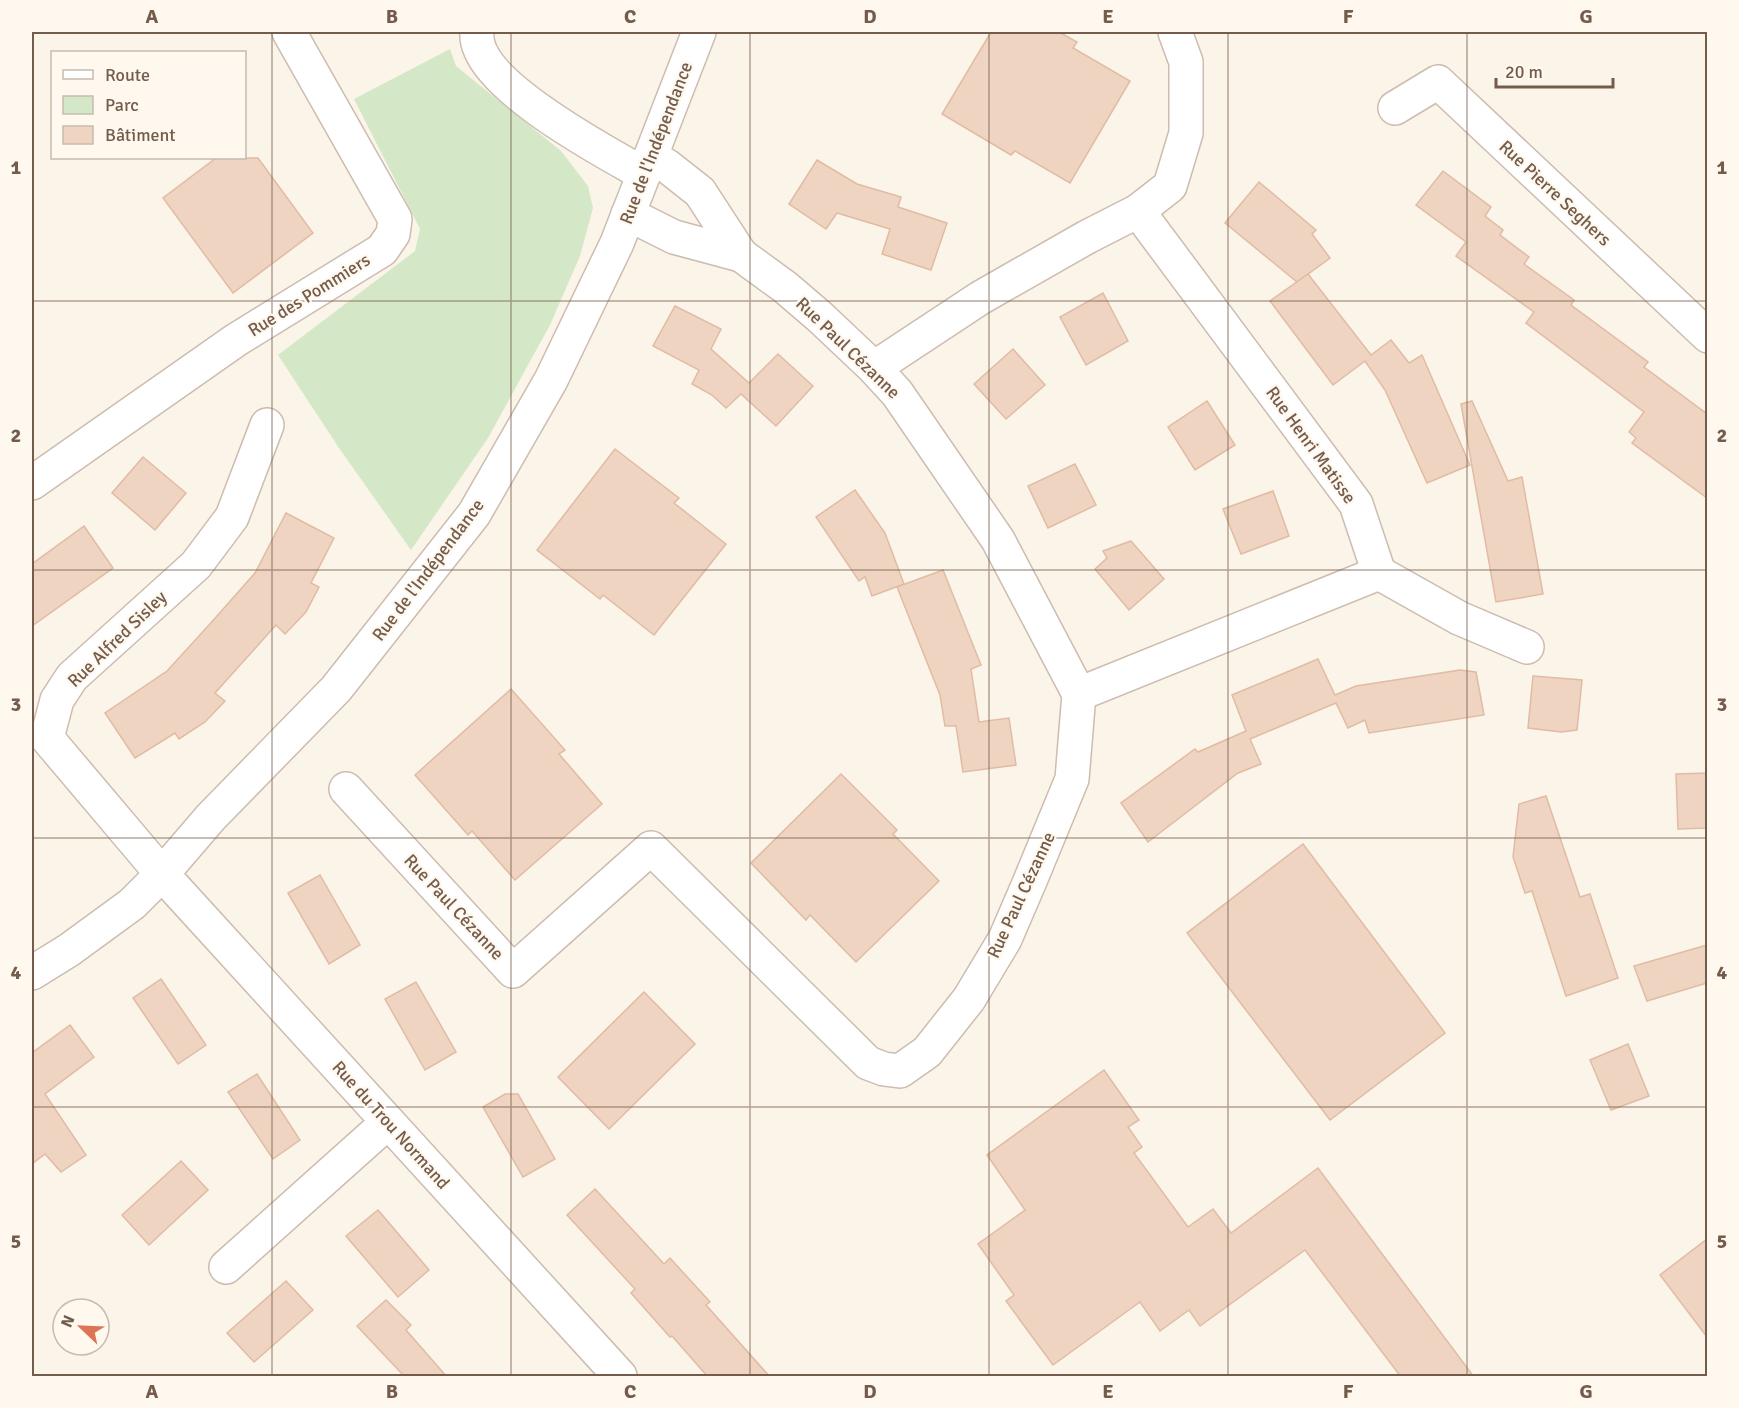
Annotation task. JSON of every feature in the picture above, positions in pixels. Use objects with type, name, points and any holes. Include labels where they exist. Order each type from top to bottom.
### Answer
[{"type":"street","name":"Rue des Pommiers","points":[[32,483],[236,340],[382,250],[393,234],[395,219],[289,32]]},
{"type":"street","points":[[477,32],[476,38],[490,68],[522,97],[580,138],[648,165],[667,166],[700,192],[741,255]]},
{"type":"street","name":"Rue de l'Indépendance","points":[[32,973],[69,950],[132,904],[162,874],[211,817],[336,689],[474,514],[551,380],[617,243],[699,32]]},
{"type":"street","points":[[874,368],[980,298],[1087,237],[1138,211],[1170,186],[1186,133],[1186,62],[1175,32]]},
{"type":"street","name":"Rue Pierre Seghers","points":[[1395,108],[1438,82],[1707,336]]},
{"type":"street","name":"Rue Henri Matisse","points":[[1138,211],[1356,504],[1379,573]]},
{"type":"street","points":[[628,214],[674,237],[741,255]]},
{"type":"street","name":"Rue Paul Cézanne","points":[[346,789],[513,971],[651,848],[868,1064],[900,1071],[927,1052],[969,999],[1005,939],[1072,779],[1079,694],[998,540],[897,393],[874,368],[794,295],[741,255]]},
{"type":"street","name":"Rue Alfred Sisley","points":[[162,874],[39,728],[72,677],[196,565],[232,517],[267,425]]},
{"type":"street","points":[[1079,694],[1379,573],[1459,618],[1527,647]]},
{"type":"street","name":"Rue du Trou Normand","points":[[162,874],[620,1377]]},
{"type":"street","points":[[226,1267],[388,1122]]},
{"type":"green space","points":[[450,49],[456,66],[561,151],[588,186],[593,208],[580,256],[550,325],[488,438],[411,550],[339,448],[278,355],[415,251],[420,229],[354,99]]},
{"type":"building","points":[[991,32],[1059,32],[1077,42],[1073,48],[1130,81],[1070,183],[1015,151],[1011,155],[942,114]]},
{"type":"building","points":[[258,158],[313,233],[233,293],[163,198],[215,159]]},
{"type":"building","points":[[817,160],[857,184],[901,197],[898,207],[947,223],[931,270],[882,254],[890,229],[837,213],[826,229],[789,204]]},
{"type":"building","points":[[1443,171],[1491,207],[1485,216],[1503,230],[1500,235],[1529,257],[1524,264],[1574,300],[1571,305],[1648,362],[1644,367],[1707,414],[1707,498],[1632,443],[1636,438],[1629,432],[1644,412],[1526,323],[1534,312],[1456,256],[1466,242],[1416,205]]},
{"type":"building","points":[[1259,182],[1316,230],[1312,234],[1330,258],[1297,282],[1225,223]]},
{"type":"building","points":[[1308,274],[1371,355],[1391,340],[1409,363],[1422,355],[1470,465],[1427,483],[1385,390],[1365,361],[1333,385],[1270,301]]},
{"type":"building","points":[[1103,293],[1128,341],[1086,365],[1060,317]]},
{"type":"building","points":[[675,306],[721,329],[711,349],[749,383],[778,354],[813,386],[776,426],[741,394],[726,408],[712,395],[692,384],[699,370],[653,346]]},
{"type":"building","points":[[1013,349],[1045,385],[1006,419],[974,384]]},
{"type":"building","points":[[1207,401],[1235,445],[1195,470],[1168,427]]},
{"type":"building","points":[[1472,401],[1508,481],[1522,477],[1543,594],[1496,602],[1461,404]]},
{"type":"building","points":[[615,449],[679,498],[674,503],[726,544],[654,635],[603,595],[600,599],[537,550]]},
{"type":"building","points":[[143,457],[186,493],[155,530],[112,493]]},
{"type":"building","points":[[1075,464],[1096,505],[1048,528],[1028,486]]},
{"type":"building","points":[[855,490],[885,533],[904,584],[872,596],[865,577],[859,581],[816,517]]},
{"type":"building","points":[[1273,491],[1289,536],[1241,554],[1223,509]]},
{"type":"building","points":[[286,513],[334,538],[311,583],[319,587],[306,612],[285,634],[276,625],[215,693],[225,701],[205,722],[179,739],[175,733],[135,758],[105,713],[167,671],[209,625],[255,573]]},
{"type":"building","points":[[84,526],[113,568],[32,626],[32,564]]},
{"type":"building","points":[[1131,541],[1164,579],[1129,610],[1095,569],[1107,558],[1103,551]]},
{"type":"building","points":[[943,570],[981,665],[971,669],[979,722],[1009,718],[1016,765],[963,772],[956,726],[945,726],[940,695],[897,587]]},
{"type":"building","points":[[1318,659],[1335,695],[1356,686],[1460,670],[1476,672],[1484,715],[1369,733],[1365,720],[1348,728],[1336,703],[1250,739],[1261,764],[1238,773],[1148,842],[1121,803],[1195,749],[1198,752],[1246,731],[1232,695]]},
{"type":"building","points":[[1533,676],[1582,680],[1577,730],[1561,732],[1528,728]]},
{"type":"building","points":[[511,689],[565,750],[559,754],[602,804],[515,880],[472,831],[468,835],[415,775]]},
{"type":"building","points":[[1707,773],[1707,828],[1678,829],[1676,774]]},
{"type":"building","points":[[841,774],[897,830],[893,834],[939,881],[856,962],[810,915],[806,920],[751,863]]},
{"type":"building","points":[[1546,796],[1580,897],[1590,894],[1618,978],[1566,996],[1532,891],[1525,893],[1513,857],[1519,804]]},
{"type":"building","points":[[1303,844],[1445,1033],[1330,1120],[1187,933]]},
{"type":"building","points":[[320,875],[360,945],[329,964],[288,893]]},
{"type":"building","points":[[1707,945],[1707,983],[1647,1001],[1634,966]]},
{"type":"building","points":[[161,979],[206,1045],[178,1064],[133,998]]},
{"type":"building","points":[[416,982],[456,1052],[425,1070],[385,999]]},
{"type":"building","points":[[644,992],[695,1044],[609,1129],[558,1077]]},
{"type":"building","points":[[70,1025],[94,1057],[45,1094],[86,1155],[61,1172],[45,1154],[32,1164],[32,1053]]},
{"type":"building","points":[[1628,1044],[1649,1096],[1611,1110],[1590,1060]]},
{"type":"building","points":[[1104,1070],[1139,1120],[1128,1127],[1142,1147],[1134,1153],[1188,1227],[1213,1209],[1231,1233],[1318,1168],[1474,1377],[1401,1377],[1305,1250],[1200,1326],[1189,1310],[1160,1331],[1140,1302],[1053,1365],[1006,1301],[1014,1295],[978,1244],[1025,1210],[987,1155]]},
{"type":"building","points":[[257,1074],[300,1140],[273,1159],[228,1092]]},
{"type":"building","points":[[505,1094],[518,1094],[555,1159],[523,1177],[483,1107]]},
{"type":"building","points":[[181,1161],[208,1190],[149,1245],[122,1215]]},
{"type":"building","points":[[595,1189],[664,1264],[670,1258],[710,1302],[706,1305],[770,1377],[708,1377],[672,1336],[670,1337],[631,1293],[635,1289],[567,1215]]},
{"type":"building","points":[[378,1210],[429,1270],[398,1297],[346,1236]]},
{"type":"building","points":[[1707,1239],[1707,1337],[1660,1275]]},
{"type":"building","points":[[286,1281],[313,1310],[254,1362],[227,1333]]},
{"type":"building","points":[[386,1300],[411,1325],[406,1330],[447,1377],[405,1377],[357,1326]]}]
